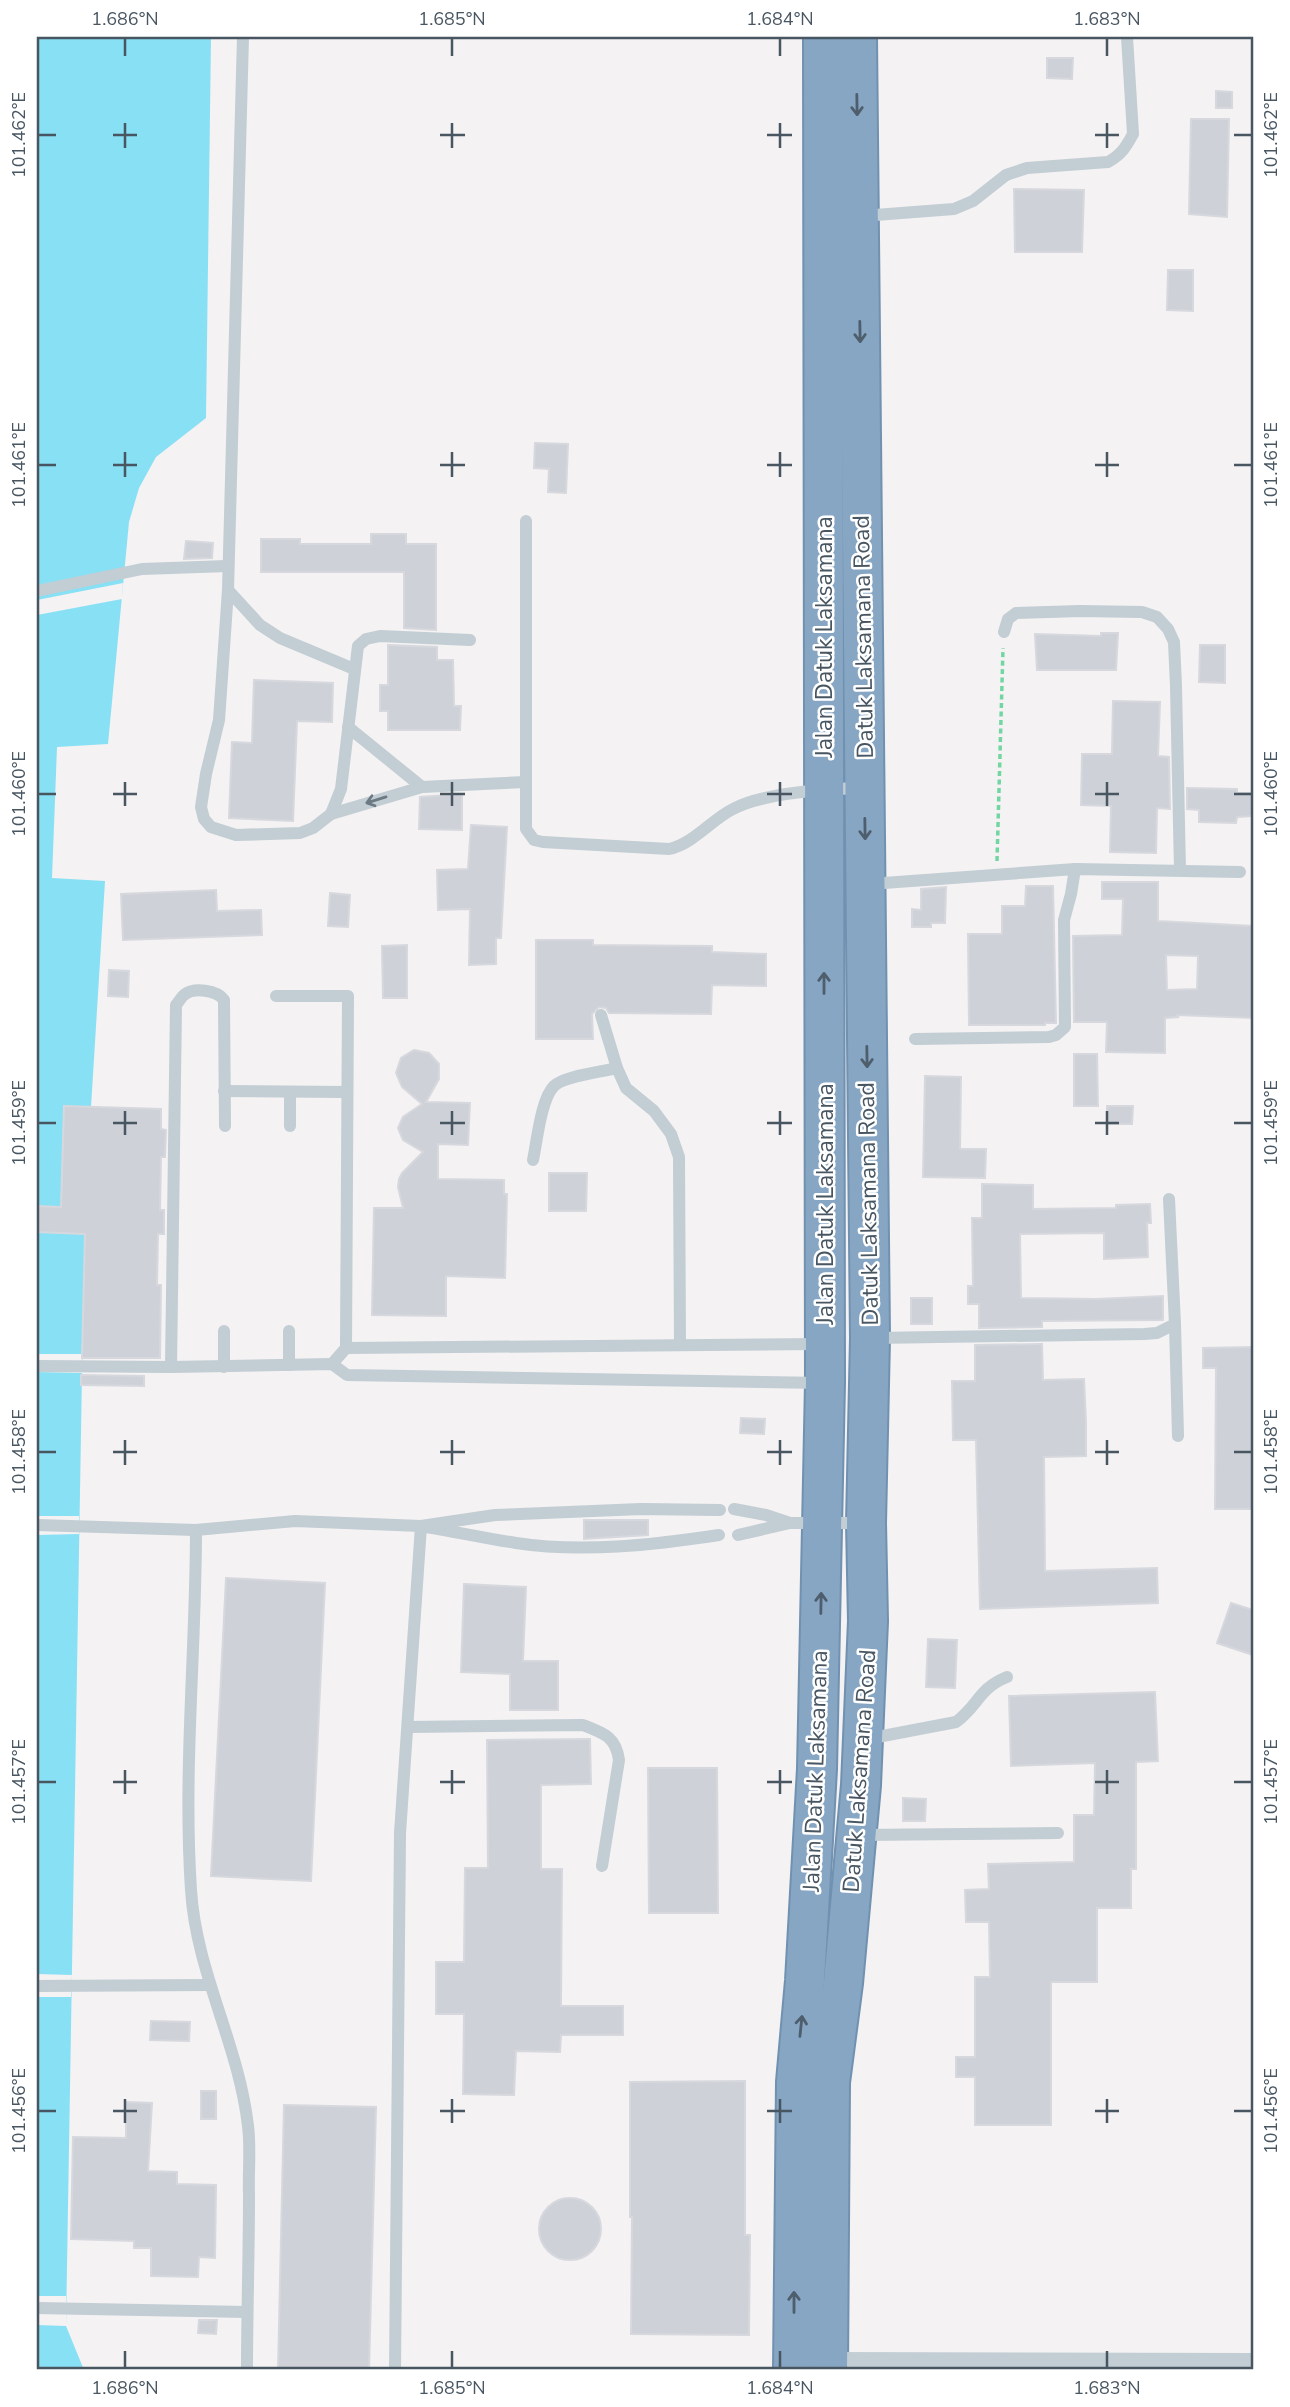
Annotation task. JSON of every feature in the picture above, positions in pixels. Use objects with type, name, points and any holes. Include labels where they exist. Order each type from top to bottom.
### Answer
[{"type":"highway","name":"Jalan Datuk Laksamana","points":[[813,2082],[805,1981],[817,1769],[807,1523],[825,1383],[824,789],[841,217],[823,37]]},
{"type":"highway","name":"Datuk Laksamana Road","points":[[817,2368],[813,2082],[843,1983],[863,1739],[868,1621],[866,1523],[870,1338],[865,788],[841,217],[857,37]]},
{"type":"street","points":[[817,2368],[1253,2365]]},
{"type":"lane","points":[[243,37],[228,590],[219,720],[204,785],[201,807],[204,819],[211,827],[236,835],[300,833],[313,828],[331,814],[422,787],[526,782]]},
{"type":"lane","points":[[841,217],[954,209],[973,201],[1006,175],[1027,168],[1108,162],[1118,156],[1126,148],[1133,134],[1127,37]]},
{"type":"lane","points":[[526,521],[526,829],[534,840],[669,849],[679,847],[734,808],[749,802],[824,789],[865,788]]},
{"type":"lane","points":[[37,591],[142,569],[229,566]]},
{"type":"lane","points":[[228,590],[260,625],[280,638],[354,669]]},
{"type":"lane","points":[[1004,632],[1008,619],[1016,613],[1080,611],[1142,612],[1157,617],[1168,629],[1174,642],[1180,870]]},
{"type":"lane","points":[[331,814],[341,789],[358,646],[366,639],[380,636],[470,640]]},
{"type":"lane","points":[[348,727],[422,787]]},
{"type":"lane","points":[[915,1039],[1049,1037],[1065,1027],[1064,920],[1072,894],[1075,869]]},
{"type":"lane","points":[[866,885],[1075,869],[1240,872]]},
{"type":"lane","points":[[171,1367],[176,1005],[190,992],[214,991],[224,1000],[225,1126]]},
{"type":"lane","points":[[276,996],[348,996],[346,1348],[332,1364]]},
{"type":"lane","points":[[601,1015],[626,1088],[654,1111],[671,1134],[679,1157],[680,1345]]},
{"type":"lane","points":[[534,1160],[547,1098],[554,1086],[563,1081],[617,1068]]},
{"type":"lane","points":[[224,1091],[347,1092]]},
{"type":"lane","points":[[290,1092],[290,1126]]},
{"type":"lane","points":[[1169,1199],[1178,1436]]},
{"type":"lane","points":[[870,1338],[1144,1334],[1157,1333],[1175,1324]]},
{"type":"lane","points":[[224,1331],[224,1367]]},
{"type":"lane","points":[[289,1331],[289,1365]]},
{"type":"lane","points":[[346,1348],[825,1344]]},
{"type":"lane","points":[[37,1366],[224,1367],[332,1364],[347,1375],[825,1383]]},
{"type":"lane","points":[[421,1526],[495,1515],[641,1509],[720,1510]]},
{"type":"lane","points":[[734,1509],[807,1523]]},
{"type":"lane","points":[[37,1525],[196,1530],[295,1521],[421,1526],[517,1543],[571,1546],[655,1545],[719,1535]]},
{"type":"lane","points":[[738,1535],[807,1523],[866,1523]]},
{"type":"lane","points":[[395,2370],[400,1833],[421,1526]]},
{"type":"lane","points":[[196,1530],[196,1611],[188,1763],[191,1891],[197,1939],[209,1985],[234,2058],[248,2127],[247,2370]]},
{"type":"lane","points":[[863,1739],[956,1721],[968,1713],[978,1696],[995,1682],[1007,1677]]},
{"type":"lane","points":[[408,1727],[583,1726],[611,1739],[617,1746],[619,1760],[601,1866]]},
{"type":"lane","points":[[856,1835],[1058,1833]]},
{"type":"lane","points":[[37,1986],[209,1985]]},
{"type":"lane","points":[[37,2308],[247,2312]]},
{"type":"path","points":[[997,874],[1004,632]]},
{"type":"water","points":[[37,37],[211,37],[206,418],[156,457],[139,488],[129,522],[108,744],[57,747],[52,878],[105,881],[91,1107],[82,1373],[66,2326],[84,2370],[37,2370]]},
{"type":"pier","points":[[123,583],[122,599],[37,615],[37,600]]},
{"type":"pier","points":[[37,1354],[82,1354],[82,1373],[37,1372]]},
{"type":"pier","points":[[37,1516],[79,1516],[79,1534],[37,1535]]},
{"type":"pier","points":[[37,1974],[72,1975],[71,1997],[37,1997]]},
{"type":"pier","points":[[37,2296],[66,2296],[66,2326],[37,2325]]},
{"type":"building","points":[[1047,58],[1073,58],[1072,79],[1047,78]]},
{"type":"building","points":[[1216,91],[1232,92],[1232,108],[1216,108]]},
{"type":"building","points":[[1191,119],[1229,119],[1227,217],[1189,214]]},
{"type":"building","points":[[1014,189],[1084,190],[1082,252],[1015,252]]},
{"type":"building","points":[[1168,270],[1193,270],[1193,311],[1167,310]]},
{"type":"building","points":[[535,443],[568,444],[566,493],[548,492],[549,469],[534,468]]},
{"type":"building","points":[[371,534],[406,534],[406,544],[436,544],[436,630],[404,628],[404,572],[261,572],[261,539],[300,539],[300,544],[371,544]]},
{"type":"building","points":[[186,541],[213,543],[212,558],[184,559]]},
{"type":"building","points":[[1101,633],[1118,633],[1116,670],[1037,670],[1035,634],[1101,636]]},
{"type":"building","points":[[388,645],[437,647],[437,660],[453,660],[454,706],[461,706],[460,730],[388,730],[388,711],[380,711],[380,685],[388,685]]},
{"type":"building","points":[[1200,645],[1225,645],[1225,683],[1199,682]]},
{"type":"building","points":[[254,680],[333,683],[332,722],[297,721],[293,821],[229,818],[232,742],[252,743]]},
{"type":"building","points":[[1113,701],[1160,702],[1158,756],[1169,757],[1170,809],[1157,808],[1156,853],[1110,852],[1111,806],[1081,805],[1082,754],[1112,754]]},
{"type":"building","points":[[1187,788],[1237,789],[1237,793],[1253,793],[1253,816],[1237,817],[1236,823],[1199,822],[1199,810],[1187,809]]},
{"type":"building","points":[[462,794],[462,830],[419,829],[420,797]]},
{"type":"building","points":[[471,825],[507,827],[501,938],[496,938],[496,964],[469,965],[470,909],[438,910],[437,870],[468,869]]},
{"type":"building","points":[[1102,882],[1158,882],[1158,921],[1253,926],[1253,1018],[1177,1015],[1178,1017],[1165,1018],[1165,1053],[1106,1052],[1107,1022],[1074,1022],[1073,936],[1122,935],[1123,899],[1102,899]],"holes":[[[1166,955],[1198,956],[1197,989],[1167,990]]]},
{"type":"building","points":[[1026,886],[1053,886],[1056,1023],[969,1025],[968,934],[1002,934],[1002,906],[1025,906]]},
{"type":"building","points":[[946,887],[945,923],[931,923],[931,927],[912,927],[912,909],[921,910],[921,889]]},
{"type":"building","points":[[216,890],[217,911],[261,910],[262,935],[123,940],[121,894]]},
{"type":"building","points":[[330,893],[350,895],[348,927],[328,926]]},
{"type":"building","points":[[536,940],[593,940],[593,945],[712,946],[712,952],[766,954],[766,986],[712,985],[711,1014],[609,1013],[606,1008],[599,1007],[592,1014],[593,1039],[536,1039]]},
{"type":"building","points":[[407,945],[407,998],[383,998],[382,946]]},
{"type":"building","points":[[109,970],[129,971],[128,997],[108,996]]},
{"type":"building","points":[[414,1050],[429,1053],[439,1064],[439,1079],[426,1102],[470,1103],[468,1145],[438,1144],[438,1179],[504,1180],[504,1194],[507,1194],[505,1278],[446,1276],[446,1316],[372,1315],[374,1208],[403,1208],[399,1179],[423,1152],[403,1140],[398,1128],[403,1117],[422,1104],[402,1087],[396,1073],[401,1058]]},
{"type":"building","points":[[1074,1054],[1097,1054],[1098,1106],[1074,1106]]},
{"type":"building","points":[[925,1076],[961,1077],[960,1149],[986,1149],[985,1178],[923,1177]]},
{"type":"building","points":[[64,1106],[161,1109],[161,1129],[166,1130],[165,1157],[161,1157],[160,1210],[164,1210],[164,1234],[158,1234],[157,1285],[161,1285],[160,1358],[82,1358],[85,1234],[37,1232],[37,1206],[61,1207]]},
{"type":"building","points":[[1107,1106],[1133,1106],[1132,1124],[1107,1124]]},
{"type":"building","points":[[549,1173],[587,1173],[586,1211],[549,1211]]},
{"type":"building","points":[[982,1184],[1033,1185],[1033,1209],[1116,1208],[1116,1205],[1150,1204],[1151,1223],[1147,1223],[1148,1257],[1104,1259],[1104,1233],[1020,1234],[1021,1298],[1163,1296],[1163,1320],[1042,1321],[1042,1327],[979,1328],[979,1304],[968,1304],[968,1286],[973,1286],[972,1218],[982,1218]]},
{"type":"building","points":[[911,1298],[932,1298],[932,1324],[911,1324]]},
{"type":"building","points":[[1042,1344],[1043,1380],[1084,1379],[1086,1423],[1086,1456],[1044,1457],[1045,1571],[1157,1568],[1158,1603],[980,1609],[976,1440],[953,1440],[952,1381],[975,1381],[975,1345]]},
{"type":"building","points":[[1253,1347],[1252,1509],[1215,1509],[1216,1368],[1203,1368],[1203,1348]]},
{"type":"building","points":[[81,1375],[144,1376],[144,1386],[81,1385]]},
{"type":"building","points":[[741,1418],[765,1419],[764,1434],[740,1433]]},
{"type":"building","points":[[584,1520],[648,1520],[648,1535],[584,1539]]},
{"type":"building","points":[[226,1578],[325,1583],[311,1881],[211,1876]]},
{"type":"building","points":[[464,1584],[526,1587],[523,1661],[558,1661],[558,1710],[510,1710],[510,1674],[461,1672]]},
{"type":"building","points":[[1231,1603],[1253,1610],[1253,1655],[1217,1643]]},
{"type":"building","points":[[928,1639],[957,1640],[955,1688],[926,1687]]},
{"type":"building","points":[[1155,1692],[1158,1761],[1136,1762],[1136,1869],[1131,1869],[1131,1908],[1097,1908],[1097,1982],[1051,1982],[1051,2125],[975,2125],[975,2077],[956,2077],[956,2057],[975,2057],[975,1977],[990,1977],[989,1922],[966,1922],[965,1890],[989,1889],[988,1864],[1074,1862],[1074,1815],[1094,1815],[1095,1763],[1011,1766],[1009,1696]]},
{"type":"building","points":[[590,1739],[591,1784],[541,1785],[541,1869],[562,1869],[561,2006],[623,2006],[623,2035],[561,2035],[560,2052],[516,2051],[514,2095],[463,2094],[464,2014],[436,2014],[436,1962],[464,1962],[465,1868],[488,1868],[487,1740]]},
{"type":"building","points":[[648,1768],[717,1768],[718,1913],[649,1913]]},
{"type":"building","points":[[903,1798],[926,1799],[925,1821],[903,1821]]},
{"type":"building","points":[[151,2021],[190,2022],[189,2041],[150,2040]]},
{"type":"building","points":[[745,2081],[745,2235],[750,2235],[749,2335],[631,2334],[630,2082]]},
{"type":"building","points":[[201,2091],[216,2091],[216,2119],[201,2119]]},
{"type":"building","points":[[126,2102],[152,2103],[148,2171],[177,2172],[177,2184],[216,2185],[215,2258],[199,2257],[198,2277],[151,2276],[151,2248],[134,2248],[134,2241],[71,2239],[73,2137],[126,2138]]},
{"type":"building","points":[[284,2105],[376,2107],[369,2370],[278,2370]]},
{"type":"building","points":[[570,2198],[592,2207],[601,2229],[592,2251],[570,2260],[548,2251],[539,2229],[548,2207]]},
{"type":"building","points":[[199,2320],[217,2320],[216,2334],[198,2333]]}]
